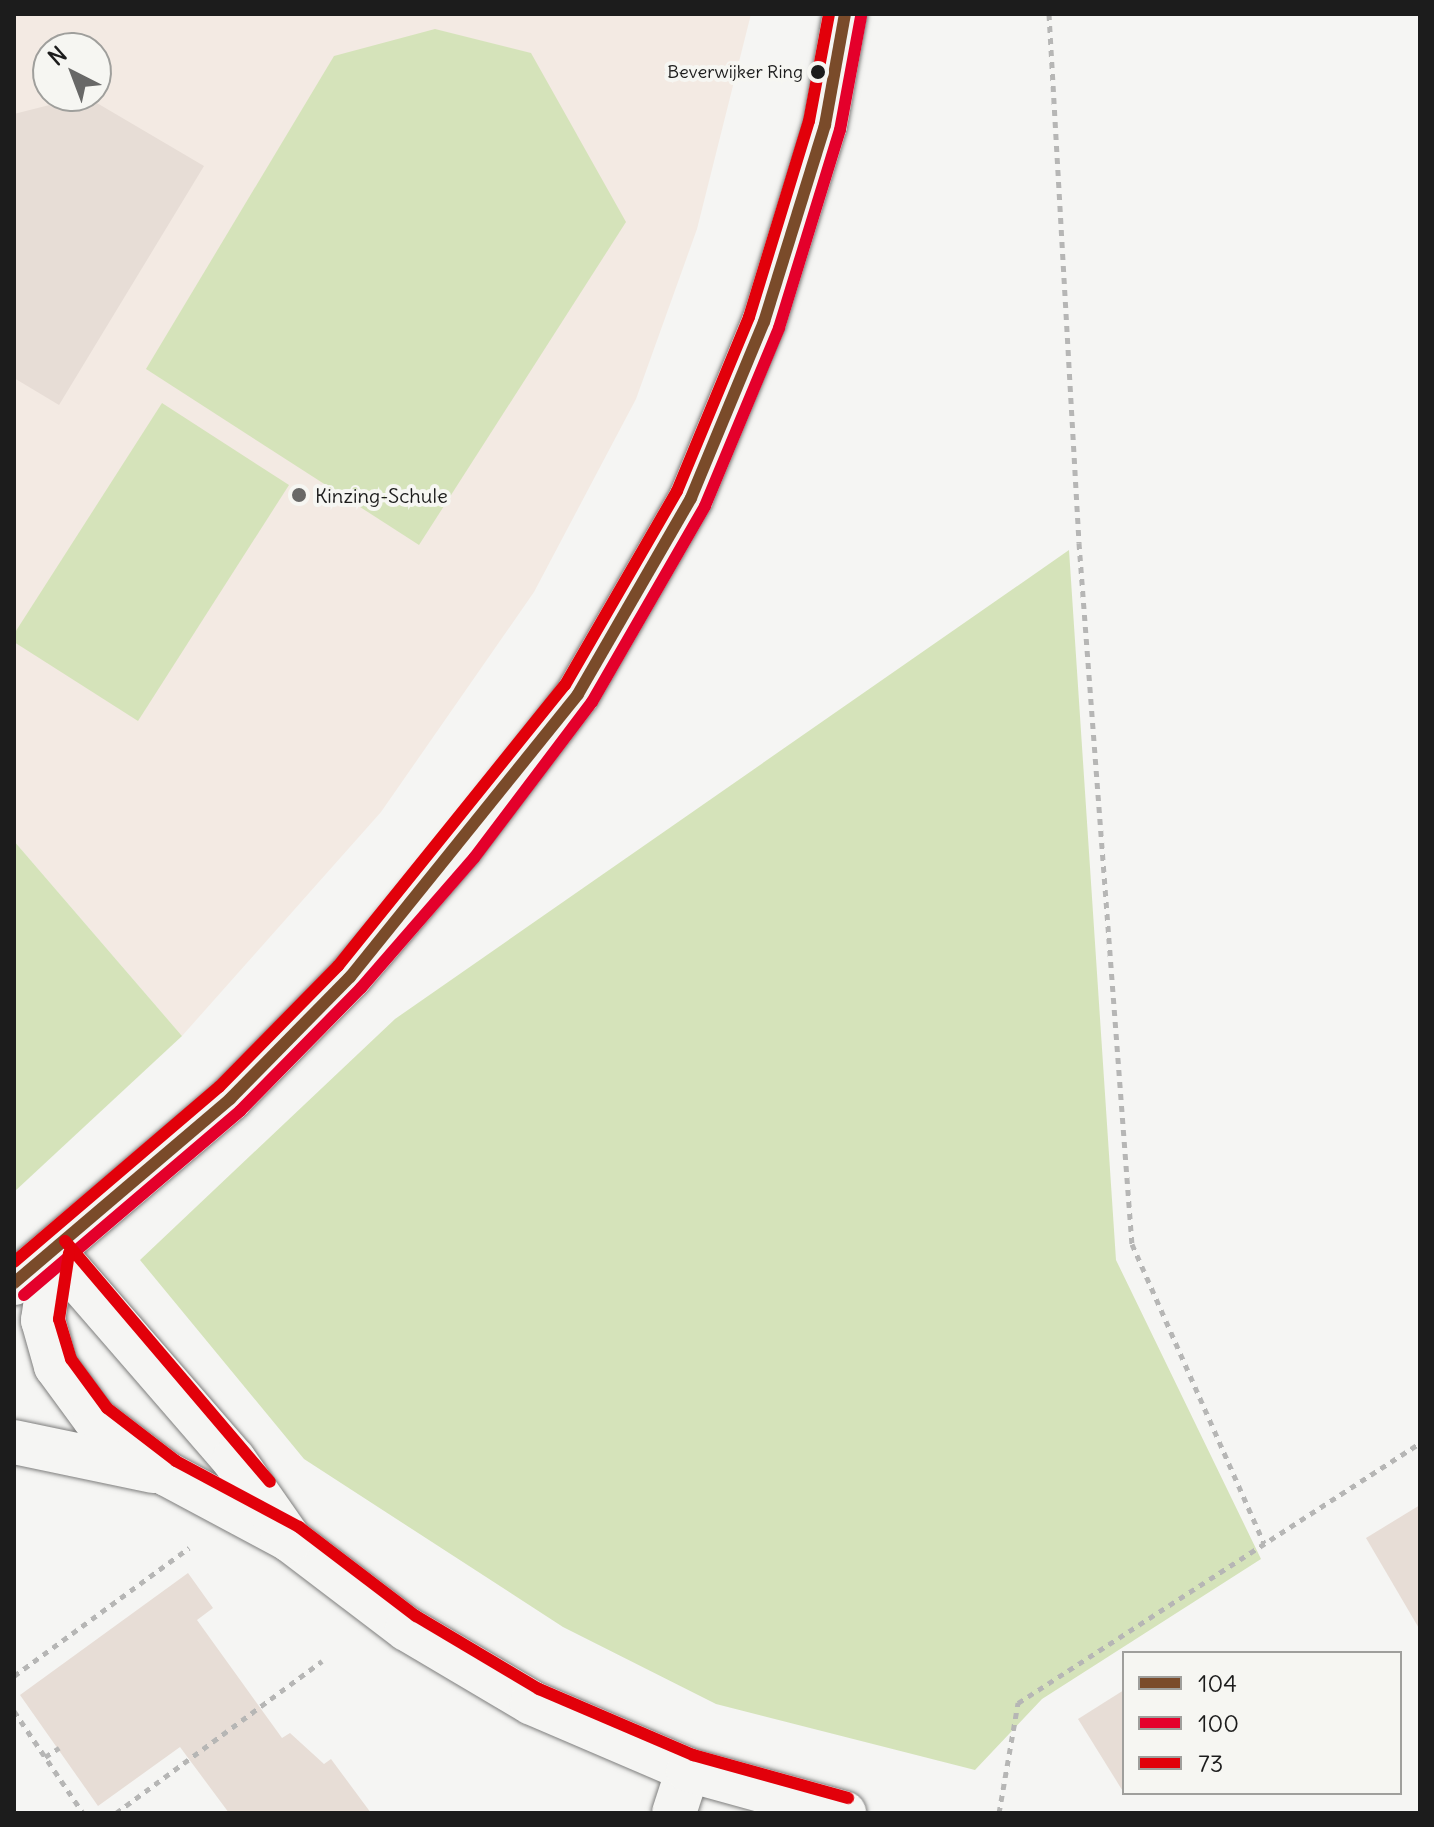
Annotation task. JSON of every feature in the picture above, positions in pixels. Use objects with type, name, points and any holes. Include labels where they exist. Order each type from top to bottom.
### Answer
[{"type":"street","points":[[14,1283],[230,1099],[350,977],[461,848],[578,694],[691,498],[764,322],[825,125],[845,14]]},
{"type":"street","points":[[53,1251],[43,1320],[56,1366],[95,1419],[167,1474],[290,1540],[467,1668],[601,1736],[688,1770],[844,1813]]},
{"type":"street","points":[[53,1251],[234,1460],[290,1540]]},
{"type":"street","points":[[14,1442],[167,1474]]},
{"type":"street","points":[[674,1813],[688,1770]]},
{"type":"path","points":[[1049,14],[1079,543],[1132,1244],[1264,1543]]},
{"type":"path","points":[[999,1813],[1018,1703],[1420,1443]]},
{"type":"path","points":[[14,1676],[189,1548]]},
{"type":"path","points":[[116,1813],[322,1661]]},
{"type":"path","points":[[14,1711],[83,1813]]},
{"type":"path","points":[[45,1757],[59,1748]]},
{"type":"shaded area","name":"Kinzing-Schule","points":[[14,14],[751,14],[697,229],[636,399],[534,592],[381,812],[182,1036],[14,841]]},
{"type":"green space","points":[[435,29],[531,53],[626,222],[419,545],[146,369],[334,56]]},
{"type":"green space","points":[[162,403],[289,485],[138,721],[14,642],[14,634]]},
{"type":"green space","points":[[1069,550],[1116,1260],[1261,1559],[1042,1699],[975,1770],[716,1704],[563,1627],[304,1459],[140,1260],[395,1019]]},
{"type":"green space","points":[[14,841],[182,1036],[14,1192]]},
{"type":"building","points":[[32,109],[32,112],[112,112],[204,166],[59,405],[14,378],[14,114]]},
{"type":"building","points":[[1420,1505],[1420,1630],[1366,1538]]},
{"type":"building","points":[[188,1573],[213,1608],[197,1620],[282,1738],[290,1733],[324,1764],[331,1759],[371,1813],[229,1813],[180,1747],[98,1806],[20,1695]]},
{"type":"building","points":[[1122,1691],[1122,1790],[1078,1719]]},
{"type":"transit line","name":"73","points":[[14,1262],[219,1087],[338,966],[565,685],[677,491],[749,317],[809,121],[829,14]]},
{"type":"transit line","name":"104","points":[[14,1283],[230,1099],[350,977],[578,694],[691,498],[764,322],[825,125],[845,14]]},
{"type":"transit line","name":"100","points":[[24,1295],[240,1111],[361,988],[474,858],[592,702],[705,506],[779,328],[840,130],[861,17]]},
{"type":"transit line","name":"73","points":[[65,1241],[270,1482]]},
{"type":"transit line","name":"73","points":[[69,1253],[59,1319],[71,1359],[107,1408],[176,1461],[299,1527],[416,1616],[539,1689],[693,1755],[848,1798]]},
{"type":"place","name":"Beverwijker Ring","points":[[818,72]]},
{"type":"place","name":"Kinzing-Schule","points":[[299,495]]}]
